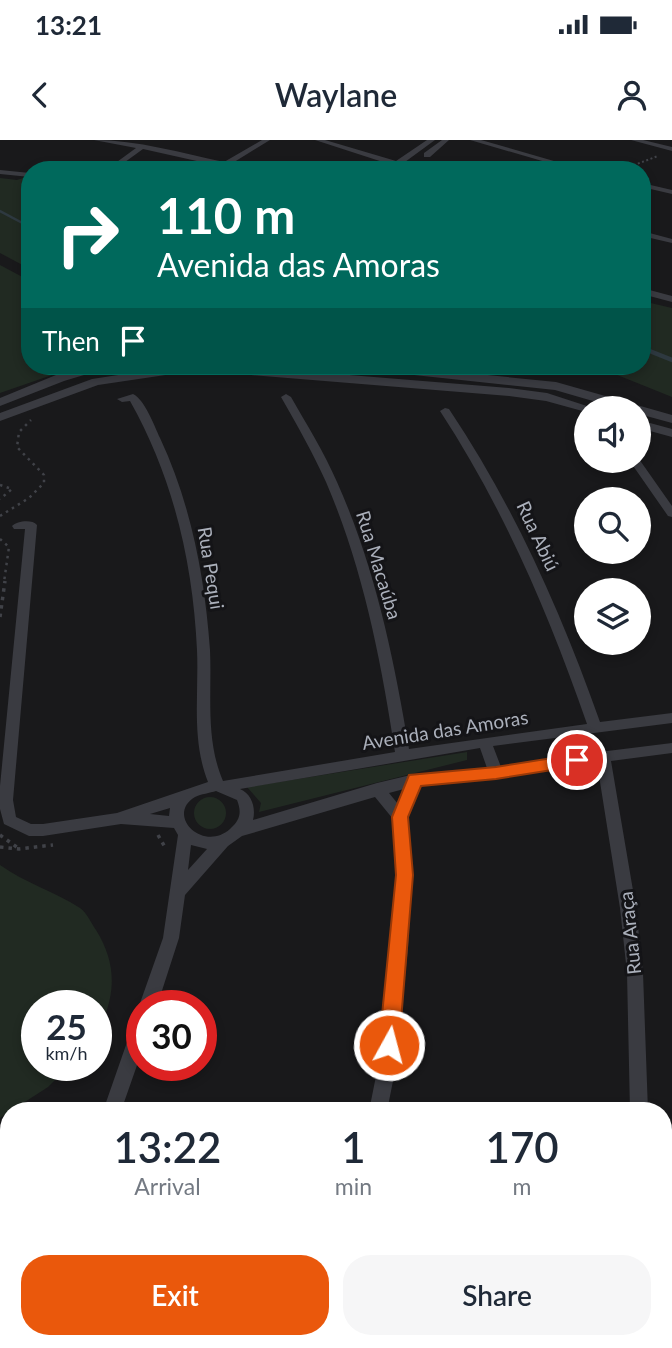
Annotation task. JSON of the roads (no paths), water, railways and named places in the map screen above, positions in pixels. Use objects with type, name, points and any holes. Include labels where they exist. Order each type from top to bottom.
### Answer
[{"type":"street","points":[[97,140],[142,146],[212,161]]},
{"type":"street","points":[[231,161],[267,140]]},
{"type":"street","points":[[318,140],[387,161]]},
{"type":"street","points":[[401,161],[432,140]]},
{"type":"street","points":[[432,140],[426,148],[432,151]]},
{"type":"street","points":[[418,161],[446,140]]},
{"type":"street","points":[[473,140],[549,161]]},
{"type":"street","points":[[634,140],[669,146]]},
{"type":"street","points":[[121,161],[142,146]]},
{"type":"street","points":[[0,172],[21,175]]},
{"type":"street","points":[[651,187],[672,192]]},
{"type":"street","points":[[651,235],[672,241]]},
{"type":"street","points":[[651,293],[672,298]]},
{"type":"street","points":[[0,402],[72,375]]},
{"type":"street","points":[[0,416],[96,382],[141,375]]},
{"type":"street","points":[[300,375],[509,392],[547,397],[574,404]]},
{"type":"street","points":[[443,375],[537,383],[591,396]]},
{"type":"street","name":"Rua Pequi","points":[[122,399],[133,397],[144,415],[166,463],[184,520],[203,649],[207,766],[221,786]]},
{"type":"street","name":"Rua Macaúba","points":[[286,397],[330,475],[370,584],[389,666],[403,755]]},
{"type":"street","name":"Rua Abiú","points":[[445,411],[490,479],[531,558],[567,645],[595,726]]},
{"type":"street","points":[[651,413],[672,419]]},
{"type":"street","points":[[651,428],[672,433]]},
{"type":"street","points":[[644,473],[672,514]]},
{"type":"street","points":[[18,526],[31,525],[6,811],[9,820],[29,830],[117,819],[221,786],[242,796],[246,804],[246,821],[241,830]]},
{"type":"street","name":"Avenida das Amoras","points":[[221,786],[485,742],[672,718]]},
{"type":"street","points":[[485,742],[496,773]]},
{"type":"street","points":[[180,890],[223,841],[241,830],[377,789],[415,780],[496,773],[672,748]]},
{"type":"street","name":"Rua Araça","points":[[603,757],[628,908],[635,986],[639,1102]]},
{"type":"street","points":[[153,990],[171,938],[180,890],[181,829],[177,807],[207,766]]},
{"type":"street","points":[[379,1102],[400,948],[404,875],[400,817],[415,780]]},
{"type":"street","points":[[377,789],[400,817]]},
{"type":"street","points":[[117,819],[181,829],[202,843],[223,841]]},
{"type":"street","points":[[115,1102],[126,1071]]},
{"type":"waterway","points":[[0,211],[21,222]]},
{"type":"waterway","points":[[651,352],[672,360]]}]
